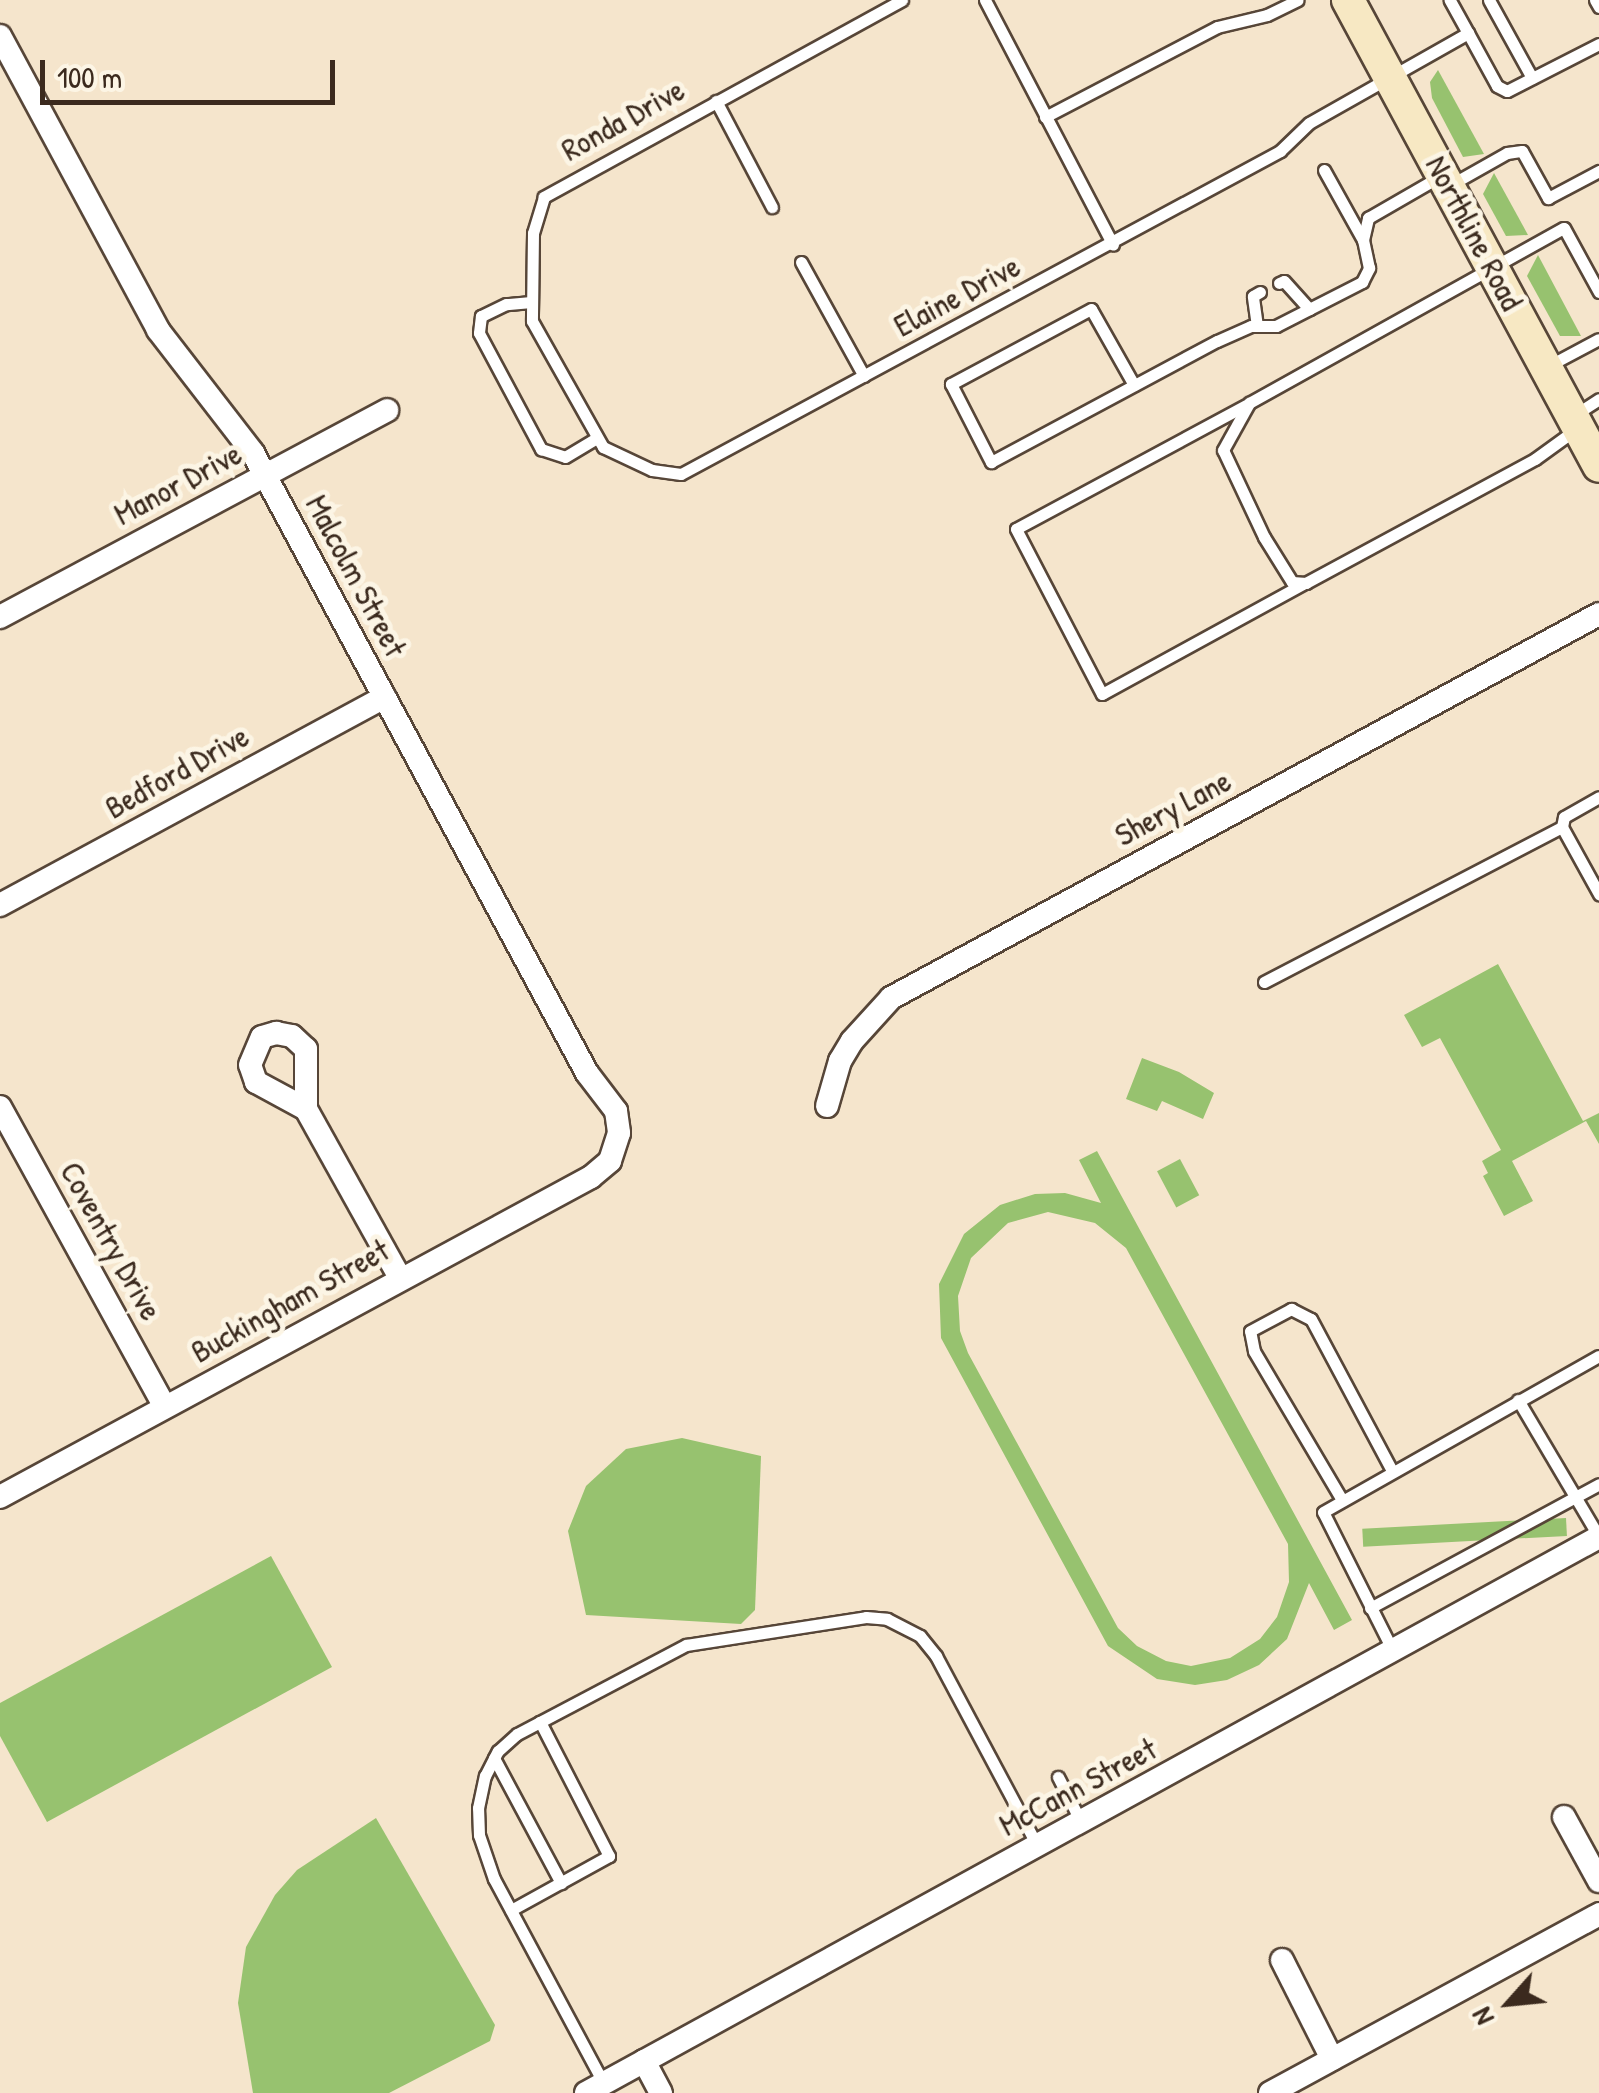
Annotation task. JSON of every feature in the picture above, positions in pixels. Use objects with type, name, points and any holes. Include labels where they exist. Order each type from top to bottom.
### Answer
[{"type":"main road","name":"Northline Road","points":[[1348,0],[1546,367],[1583,414],[1599,466]]},
{"type":"street","name":"Malcolm Street","points":[[0,36],[158,330],[248,444],[587,1073],[616,1111],[620,1133],[610,1161]]},
{"type":"street","name":"Manor Drive","points":[[0,617],[388,410]]},
{"type":"street","name":"Shery Lane","points":[[827,1106],[840,1061],[852,1040],[890,998],[1599,614]]},
{"type":"street","name":"Bedford Drive","points":[[0,905],[384,696]]},
{"type":"street","name":"Coventry Drive","points":[[0,1107],[164,1407]]},
{"type":"street","points":[[306,1109],[400,1278]]},
{"type":"street","name":"Buckingham Street","points":[[0,1497],[592,1177],[610,1161]]},
{"type":"street","name":"McCann Street","points":[[595,2088],[1599,1537]]},
{"type":"street","points":[[1564,1817],[1599,1881]]},
{"type":"street","points":[[1270,2093],[1599,1914]]},
{"type":"street","points":[[1282,1960],[1332,2059]]},
{"type":"street","points":[[644,2061],[661,2093]]},
{"type":"lane","name":"Ronda Drive","points":[[564,382],[532,321],[533,233],[544,197],[902,0]]},
{"type":"lane","points":[[986,0],[1113,245]]},
{"type":"lane","points":[[1045,117],[1217,27],[1267,15],[1298,0]]},
{"type":"lane","points":[[1450,0],[1497,86],[1507,91],[1599,44]]},
{"type":"lane","points":[[1489,0],[1532,78]]},
{"type":"lane","points":[[1596,0],[1599,7]]},
{"type":"lane","name":"Elaine Drive","points":[[564,382],[603,447],[652,470],[681,474],[1113,245],[1280,151],[1309,123],[1468,32]]},
{"type":"lane","points":[[716,101],[772,207]]},
{"type":"lane","points":[[1363,240],[1368,218],[1507,153],[1522,151],[1548,198],[1599,171]]},
{"type":"lane","points":[[1134,386],[1091,309],[951,384],[991,462],[1257,326],[1276,326],[1362,282],[1370,268],[1363,240],[1324,170]]},
{"type":"lane","points":[[1583,414],[1535,459],[1102,694],[1016,528],[1564,228],[1599,292]]},
{"type":"lane","points":[[801,262],[864,376]]},
{"type":"lane","points":[[1279,283],[1284,281],[1309,309]]},
{"type":"lane","points":[[1257,326],[1253,296],[1260,292]]},
{"type":"lane","points":[[532,302],[506,304],[481,316],[480,333],[540,448],[564,457],[596,438]]},
{"type":"lane","points":[[1546,367],[1599,338]]},
{"type":"lane","points":[[1249,403],[1222,450],[1264,537],[1292,582],[1306,582]]},
{"type":"lane","points":[[1599,797],[1564,818],[1562,827],[1599,894]]},
{"type":"lane","points":[[1264,982],[1562,827]]},
{"type":"lane","points":[[1342,1500],[1254,1351],[1250,1331],[1291,1309],[1311,1318],[1392,1471]]},
{"type":"lane","points":[[1392,1649],[1324,1512],[1599,1356]]},
{"type":"lane","points":[[1518,1400],[1599,1537]]},
{"type":"lane","points":[[1370,1608],[1599,1484]]},
{"type":"lane","points":[[887,1619],[904,1610]]},
{"type":"lane","points":[[595,2088],[478,1835],[480,1794],[494,1758],[517,1734],[686,1645],[866,1618],[887,1619],[920,1636],[936,1656],[1037,1845]]},
{"type":"lane","points":[[511,1910],[609,1856],[540,1722]]},
{"type":"lane","points":[[494,1758],[561,1882]]},
{"type":"lane","points":[[1058,1777],[1081,1822]]},
{"type":"green space","points":[[1438,70],[1484,154],[1463,157],[1432,98],[1430,82]]},
{"type":"green space","points":[[1494,173],[1528,235],[1506,236],[1483,194]]},
{"type":"green space","points":[[1538,255],[1581,336],[1560,336],[1527,276]]},
{"type":"green space","points":[[1498,964],[1583,1121],[1599,1113],[1599,1144],[1586,1121],[1512,1161],[1533,1201],[1504,1216],[1483,1176],[1488,1173],[1482,1161],[1501,1150],[1440,1038],[1422,1047],[1404,1015]]},
{"type":"green space","points":[[1142,1058],[1179,1072],[1214,1093],[1203,1119],[1162,1101],[1157,1111],[1126,1099]]},
{"type":"green space","points":[[1097,1151],[1352,1620],[1334,1630],[1309,1583],[1287,1639],[1259,1665],[1227,1680],[1195,1685],[1157,1679],[1108,1646],[941,1338],[939,1284],[964,1234],[1000,1205],[1035,1194],[1065,1193],[1101,1203],[1079,1160]],"holes":[[[1048,1212],[1095,1223],[1126,1248],[1288,1544],[1289,1582],[1277,1617],[1260,1639],[1230,1658],[1191,1666],[1166,1661],[1137,1646],[1118,1628],[968,1353],[960,1331],[958,1296],[971,1258],[1008,1223]]]},
{"type":"green space","points":[[1180,1159],[1199,1195],[1176,1207],[1157,1171]]},
{"type":"green space","points":[[682,1438],[761,1456],[755,1610],[741,1624],[586,1615],[568,1531],[586,1486],[626,1449]]},
{"type":"green space","points":[[1566,1518],[1567,1536],[1363,1547],[1362,1529]]},
{"type":"green space","points":[[271,1556],[332,1667],[47,1822],[0,1736],[0,1703]]},
{"type":"green space","points":[[376,1818],[495,2025],[490,2041],[389,2093],[253,2093],[238,2003],[246,1947],[275,1895],[297,1870]]}]
